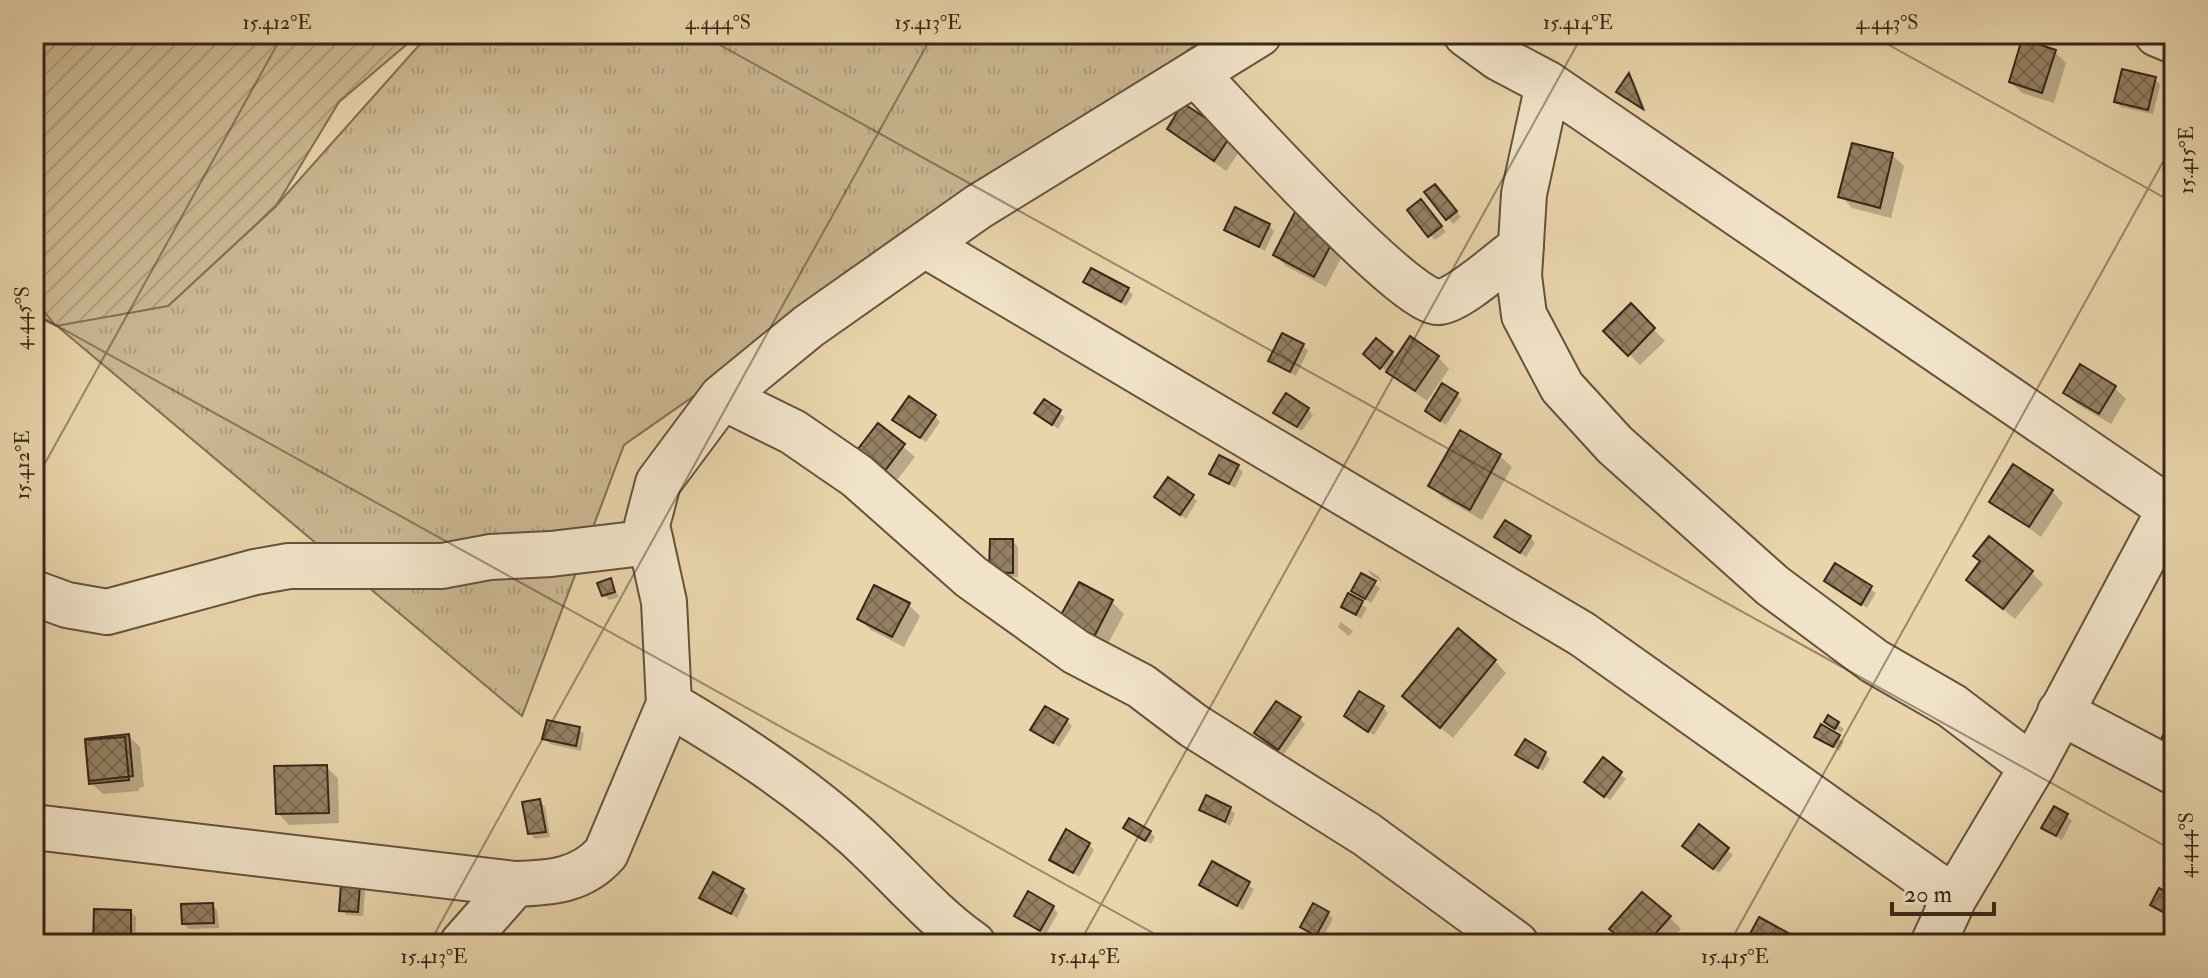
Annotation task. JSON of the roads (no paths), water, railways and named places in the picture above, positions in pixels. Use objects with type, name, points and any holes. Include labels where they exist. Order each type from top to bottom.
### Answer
[{"type":"street","points":[[34,827],[515,884],[548,883],[582,874],[595,866],[606,853],[669,704],[664,602],[647,525],[658,483],[722,397],[809,326],[927,246],[978,207],[1259,34]]},
{"type":"street","points":[[1466,34],[1499,58],[1548,84],[2172,505],[2032,767],[1954,898],[1933,944]]},
{"type":"street","points":[[2157,34],[2174,41]]},
{"type":"street","points":[[1196,74],[1382,267],[1424,300],[1439,302],[1457,294],[1521,247]]},
{"type":"street","points":[[1548,84],[1524,194],[1519,276],[1524,315],[1562,387],[1615,445],[1773,586],[1874,661],[1952,706],[2032,767]]},
{"type":"street","points":[[927,246],[1582,634],[1954,898]]},
{"type":"street","points":[[722,397],[793,432],[857,476],[971,577],[1076,652],[1141,686],[1194,726],[1366,834],[1516,944]]},
{"type":"street","points":[[34,593],[67,605],[107,612],[255,572],[289,566],[442,566],[490,557],[551,554],[651,542]]},
{"type":"street","points":[[669,704],[760,759],[852,833],[961,940]]},
{"type":"street","points":[[2060,712],[2174,772]]},
{"type":"street","points":[[462,944],[515,884]]}]
